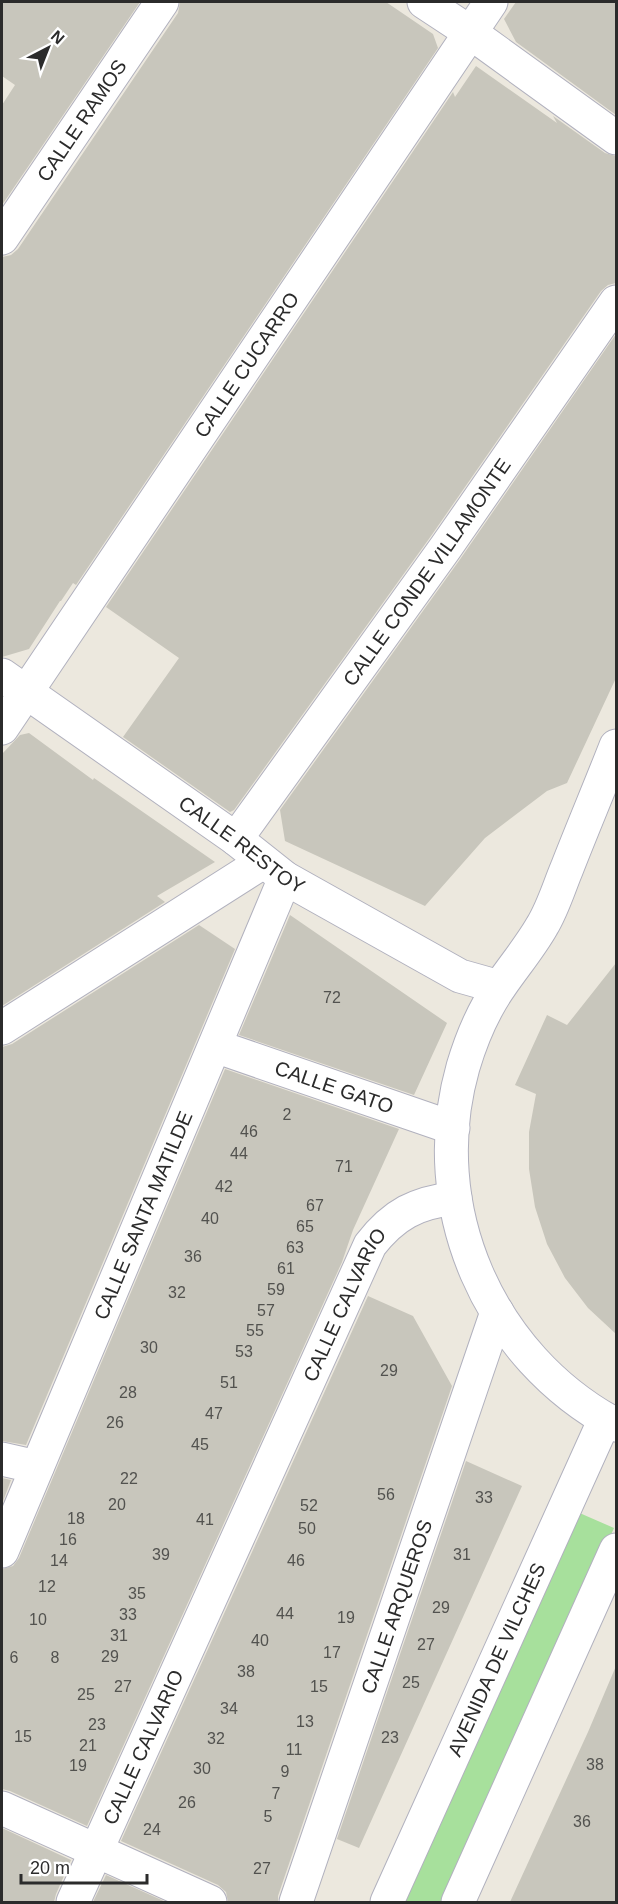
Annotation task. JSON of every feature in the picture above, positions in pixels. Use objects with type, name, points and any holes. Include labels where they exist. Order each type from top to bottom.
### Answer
[{"type":"street","name":"CALLE RAMOS","points":[[2,238],[162,2]]},
{"type":"street","points":[[424,2],[471,33],[616,138]]},
{"type":"street","name":"CALLE CUCARRO","points":[[2,728],[13,684],[491,2]]},
{"type":"street","name":"CALLE CONDE VILLAMONTE","points":[[236,839],[446,546],[616,302]]},
{"type":"street","name":"CALLE RESTOY","points":[[13,684],[236,839],[274,870],[460,976],[499,987]]},
{"type":"street","points":[[611,1422],[586,1407],[551,1379],[528,1356],[497,1312],[480,1282],[464,1241],[455,1198],[451,1154],[454,1110],[463,1068],[478,1026],[499,987],[543,925],[616,746]]},
{"type":"street","points":[[2,1028],[274,870]]},
{"type":"street","name":"CALLE SANTA MATILDE","points":[[2,1551],[215,1046],[274,870]]},
{"type":"street","name":"CALLE GATO","points":[[215,1046],[453,1128]]},
{"type":"street","name":"CALLE CALVARIO","points":[[73,1902],[370,1245],[391,1221],[410,1208],[432,1201],[455,1198]]},
{"type":"street","name":"CALLE ARQUEROS","points":[[296,1902],[497,1312]]},
{"type":"street","name":"AVENIDA DE VILCHES","points":[[387,1902],[611,1422]]},
{"type":"street","points":[[2,1459],[37,1467]]},
{"type":"street","points":[[458,1902],[616,1550]]},
{"type":"street","points":[[2,1808],[210,1902]]},
{"type":"green space","points":[[575,1511],[614,1528],[446,1902],[399,1902]]},
{"type":"building","points":[[2,2],[140,2],[2,205],[2,105],[15,85],[2,76]]},
{"type":"building","points":[[180,2],[386,2],[433,34],[438,48],[76,585],[73,583],[29,649],[2,657],[2,257],[11,255],[18,249],[178,13]]},
{"type":"building","points":[[516,2],[616,2],[616,115],[516,42],[504,19]]},
{"type":"building","points":[[476,66],[557,123],[553,116],[605,153],[616,156],[616,283],[608,285],[601,291],[431,536],[234,810],[230,812],[123,737],[179,658],[106,607],[453,92],[455,97]]},
{"type":"building","points":[[616,334],[616,678],[567,783],[547,791],[485,838],[425,906],[285,841],[280,810],[461,558]]},
{"type":"building","points":[[29,733],[93,780],[94,778],[215,862],[157,896],[165,902],[2,1006],[2,754],[20,735]]},
{"type":"building","points":[[290,915],[447,1023],[414,1095],[239,1035]]},
{"type":"building","points":[[199,925],[235,949],[26,1445],[2,1441],[2,1047],[12,1044]]},
{"type":"building","points":[[616,963],[616,1334],[588,1308],[565,1278],[547,1244],[535,1207],[529,1169],[529,1132],[536,1094],[515,1085],[547,1015],[567,1025]]},
{"type":"building","points":[[225,1069],[399,1129],[353,1230],[342,1262],[87,1826],[2,1789],[2,1569],[13,1566],[19,1558]]},
{"type":"building","points":[[368,1296],[413,1316],[452,1386],[278,1896],[278,1902],[228,1902],[226,1892],[218,1885],[121,1841]]},
{"type":"building","points":[[466,1461],[522,1486],[359,1848],[337,1839]]},
{"type":"building","points":[[2,1478],[11,1480],[2,1504]]},
{"type":"building","points":[[616,1666],[616,1902],[510,1902],[588,1732]]},
{"type":"building","points":[[2,1828],[71,1860],[54,1902],[2,1902]]},
{"type":"building","points":[[106,1875],[166,1902],[93,1902]]}]
